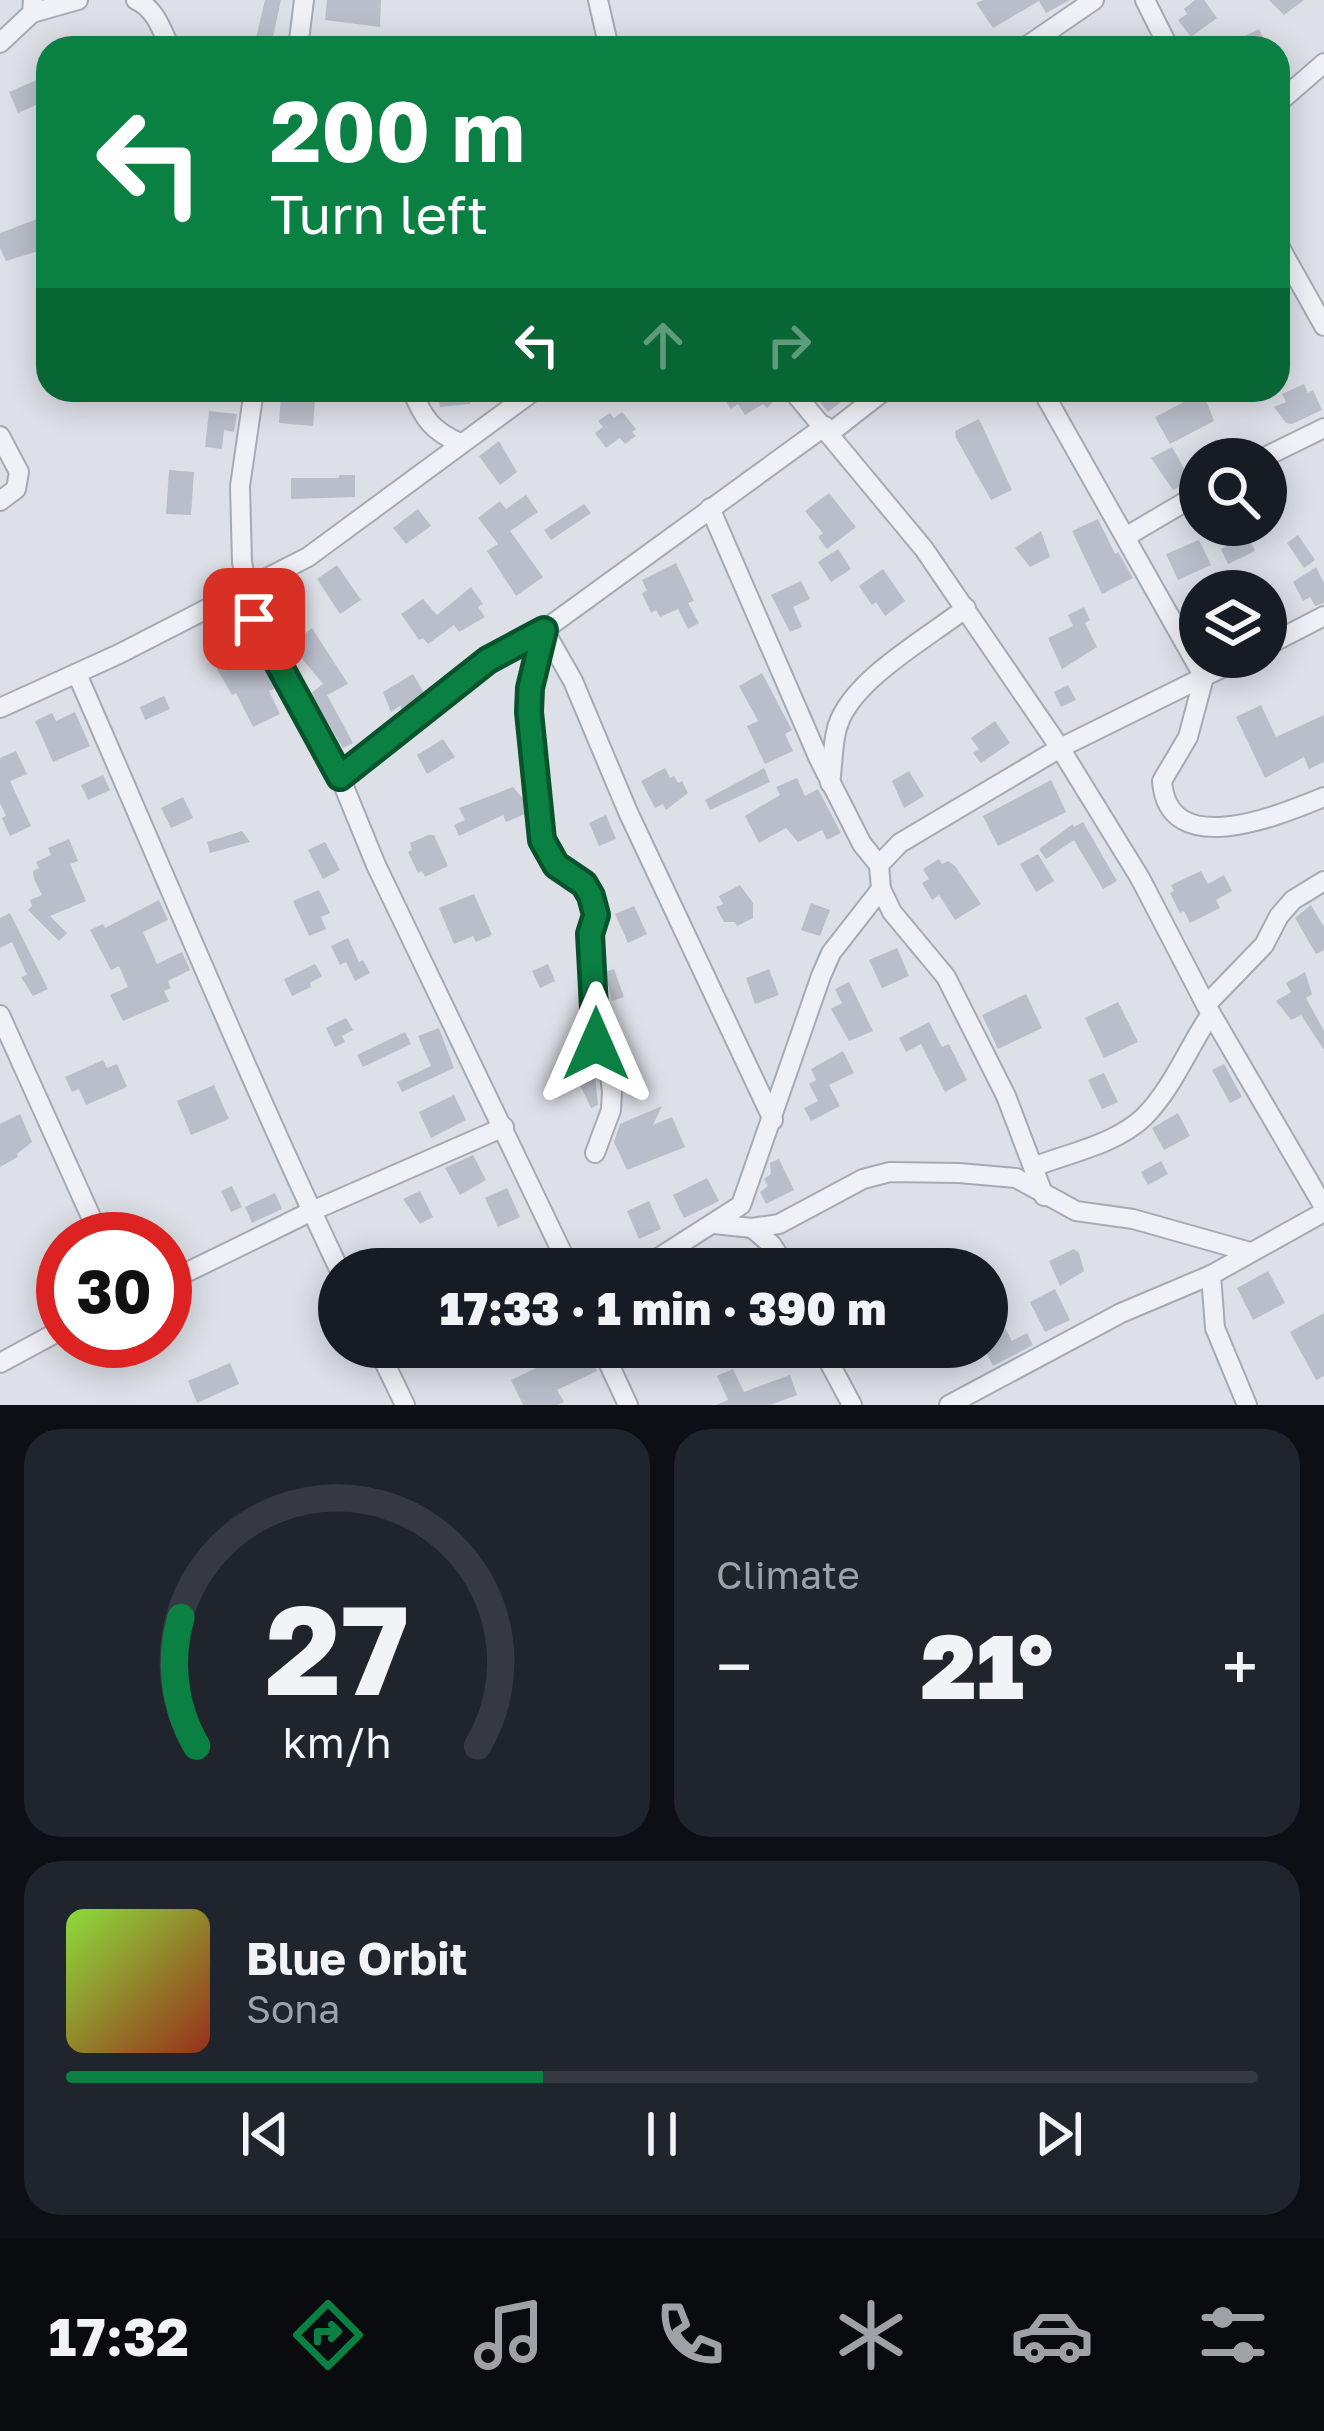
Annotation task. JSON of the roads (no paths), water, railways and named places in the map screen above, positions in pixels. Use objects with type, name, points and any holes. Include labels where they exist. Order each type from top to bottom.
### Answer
[{"type":"street","points":[[0,43],[32,7],[78,0]]},
{"type":"street","points":[[136,0],[156,17],[165,36]]},
{"type":"street","points":[[302,36],[304,0]]},
{"type":"street","points":[[598,0],[606,36]]},
{"type":"street","points":[[1042,36],[1094,0]]},
{"type":"street","points":[[1145,0],[1163,36]]},
{"type":"street","points":[[1290,93],[1324,63]]},
{"type":"street","points":[[1290,265],[1324,326]]},
{"type":"street","points":[[252,402],[240,486],[246,589],[259,631],[340,777],[376,865],[559,1248]]},
{"type":"street","points":[[417,402],[437,434],[460,443]]},
{"type":"street","points":[[0,708],[308,556],[518,402]]},
{"type":"street","points":[[802,402],[966,608],[1060,748],[1140,878],[1208,1010],[1324,1209],[1211,1275],[1121,1313],[949,1405]]},
{"type":"street","points":[[340,777],[488,660],[544,630],[710,508],[868,402]]},
{"type":"street","points":[[1049,402],[1179,631]]},
{"type":"street","points":[[1287,446],[1324,428]]},
{"type":"street","points":[[0,436],[20,472],[16,489],[0,501]]},
{"type":"street","points":[[1127,536],[1179,505]]},
{"type":"street","points":[[710,508],[830,783],[879,865],[881,889],[892,912],[946,977],[1006,1096],[1044,1196]]},
{"type":"street","points":[[830,783],[838,724],[854,697],[874,676],[966,608]]},
{"type":"street","points":[[1287,635],[1324,616]]},
{"type":"street","points":[[544,630],[573,681],[628,812],[773,1120]]},
{"type":"street","points":[[544,630],[529,712],[542,840],[556,865],[584,884],[596,915],[590,934],[596,1044],[612,1091],[611,1110],[595,1153]]},
{"type":"street","points":[[77,674],[254,1087],[329,1248]]},
{"type":"street","points":[[879,865],[900,843],[1060,748],[1202,678]]},
{"type":"street","points":[[1204,678],[1188,737],[1162,781],[1171,808],[1184,820],[1214,829],[1235,828],[1324,797]]},
{"type":"street","points":[[1033,1167],[1120,1134],[1143,1118],[1166,1091],[1208,1010],[1264,945],[1279,916],[1293,900],[1324,881]]},
{"type":"street","points":[[675,1248],[741,1205],[820,976],[831,953],[881,889]]},
{"type":"street","points":[[0,1015],[88,1212]]},
{"type":"street","points":[[192,1270],[504,1127]]},
{"type":"street","points":[[714,1224],[752,1228],[779,1224],[862,1179],[890,1172],[1016,1178],[1076,1211],[1133,1219],[1250,1252]]},
{"type":"street","points":[[752,1228],[774,1248]]},
{"type":"street","points":[[1211,1275],[1215,1328],[1247,1405]]},
{"type":"street","points":[[0,1363],[36,1344]]},
{"type":"street","points":[[387,1368],[405,1405]]},
{"type":"street","points":[[611,1368],[628,1405]]},
{"type":"street","points":[[832,1368],[852,1405]]}]
